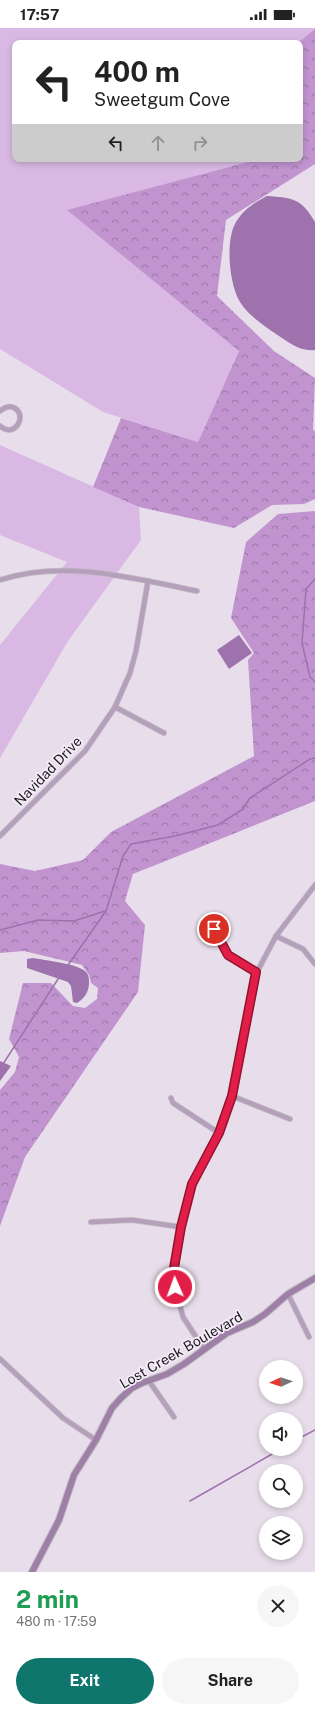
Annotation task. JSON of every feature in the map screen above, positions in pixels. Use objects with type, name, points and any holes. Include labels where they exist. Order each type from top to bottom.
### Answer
[{"type":"street","points":[[0,410],[7,407],[14,408],[19,414],[20,418],[18,425],[12,429],[4,429],[0,426]]},
{"type":"street","points":[[0,580],[25,573],[54,570],[112,574],[197,591]]},
{"type":"street","name":"Navidad Drive","points":[[0,836],[85,751],[115,707],[130,673],[136,651],[148,581]]},
{"type":"street","points":[[115,707],[164,733]]},
{"type":"street","points":[[204,1349],[183,1317],[175,1287],[174,1268],[181,1227],[192,1184],[219,1133],[232,1096],[256,972],[276,936],[315,885]]},
{"type":"street","points":[[214,929],[228,955],[256,972]]},
{"type":"street","points":[[276,936],[304,949],[315,964]]},
{"type":"street","points":[[232,1096],[290,1119]]},
{"type":"street","points":[[171,1098],[173,1104],[219,1133]]},
{"type":"street","points":[[91,1222],[132,1220],[181,1227]]},
{"type":"street","name":"Lost Creek Boulevard","points":[[32,1572],[59,1520],[74,1475],[96,1440],[112,1408],[121,1398],[132,1388],[167,1374],[184,1364],[227,1333],[253,1322],[265,1314],[288,1294],[315,1278]]},
{"type":"street","points":[[288,1294],[309,1337]]},
{"type":"street","points":[[0,1359],[63,1418],[96,1440]]},
{"type":"street","points":[[149,1381],[174,1417]]},
{"type":"shaded area","points":[[0,28],[315,28],[315,97],[303,54],[303,40],[12,40],[12,162],[264,162],[195,240],[239,351],[198,442],[103,412],[0,349]]},
{"type":"shaded area","points":[[267,196],[296,201],[305,208],[315,222],[315,350],[294,346],[256,320],[240,302],[236,294],[231,274],[230,262],[230,240],[233,230],[239,217],[246,210]]},
{"type":"shaded area","points":[[0,445],[139,507],[141,540],[68,641],[0,758],[0,645],[67,562],[0,535]]},
{"type":"shaded area","points":[[239,635],[252,653],[229,669],[217,650]]},
{"type":"shaded area","points":[[33,958],[53,961],[82,969],[87,973],[89,980],[89,986],[84,997],[77,1003],[73,1002],[71,986],[68,982],[27,968],[27,959]]},
{"type":"shaded area","points":[[0,1061],[11,1066],[0,1081]]},
{"type":"green space","points":[[315,29],[315,164],[226,220],[217,296],[274,351],[315,378],[313,429],[315,432],[315,499],[304,504],[272,505],[234,528],[139,507],[93,487],[121,418],[198,442],[239,351],[67,210],[249,162],[303,162],[303,40],[302,40]]},
{"type":"green space","points":[[315,511],[315,801],[133,874],[125,901],[145,925],[138,992],[25,1157],[0,1226],[0,1090],[15,1072],[19,1057],[9,1039],[23,983],[51,983],[73,1006],[85,1008],[97,999],[98,988],[91,983],[89,975],[82,965],[24,951],[0,953],[0,864],[35,871],[83,860],[111,832],[254,756],[248,660],[254,653],[231,618],[246,542],[278,514]]},
{"type":"waterway","points":[[315,579],[306,589],[302,643],[310,677],[315,682]]},
{"type":"waterway","points":[[68,965],[106,911],[123,856],[131,844],[175,836],[218,825],[243,809],[250,798],[310,759],[315,758]]},
{"type":"waterway","points":[[0,930],[38,920],[74,921],[105,911]]},
{"type":"waterway","points":[[3,1064],[60,976]]},
{"type":"waterway","points":[[303,1436],[315,1430]]},
{"type":"waterway","points":[[190,1501],[269,1456]]},
{"type":"route","points":[[175,1287],[174,1268],[181,1227],[192,1184],[219,1133],[232,1096],[256,972],[228,955],[214,929]]}]
